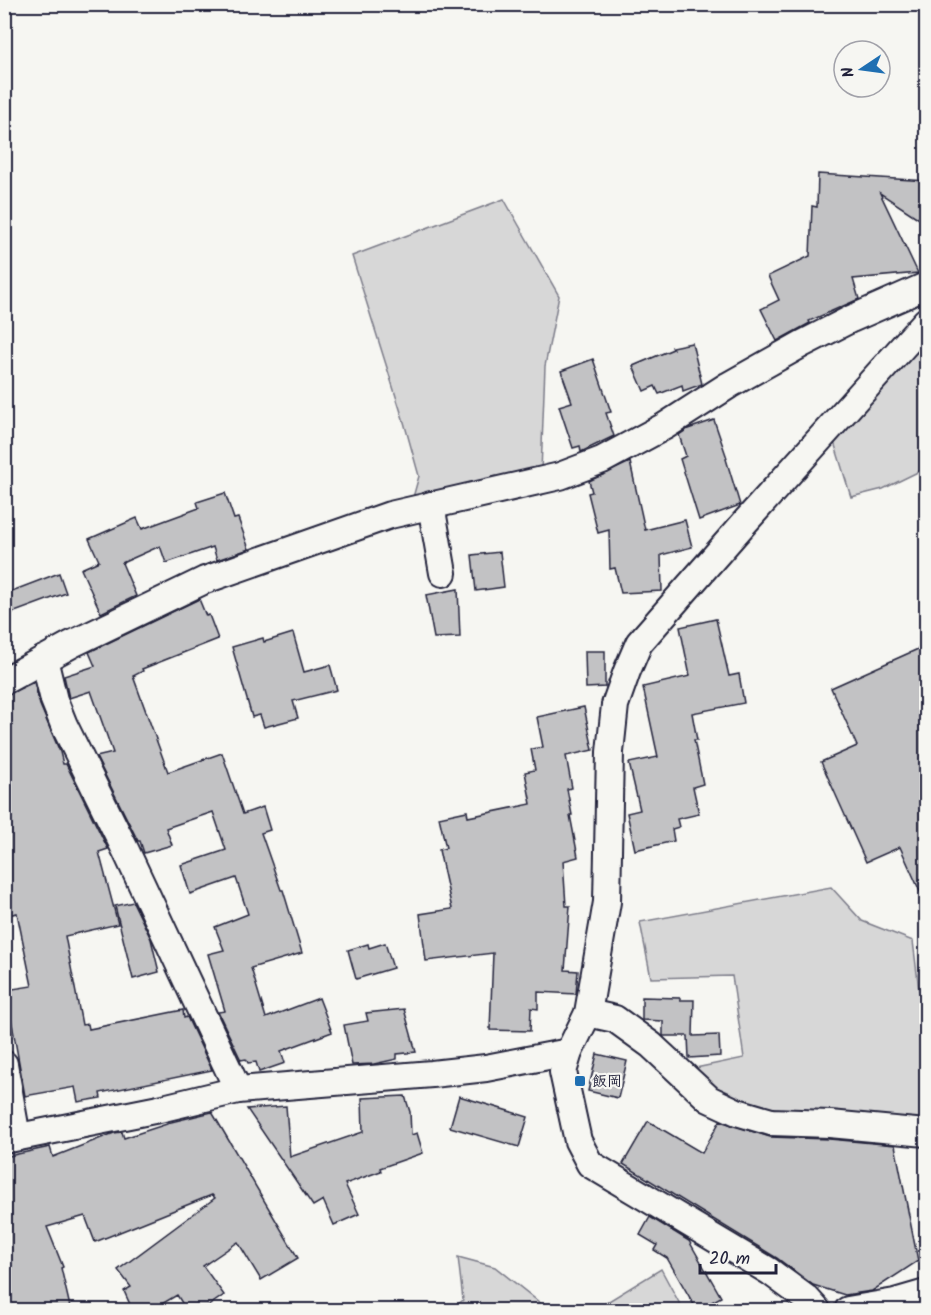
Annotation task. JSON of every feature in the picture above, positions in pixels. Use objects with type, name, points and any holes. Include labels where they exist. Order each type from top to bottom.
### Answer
[{"type":"street","points":[[4,681],[205,580],[390,515],[561,476],[602,460],[802,344],[927,285]]},
{"type":"street","points":[[818,1311],[807,1299],[769,1271],[590,1164],[578,1141],[564,1072],[569,1052],[588,1013],[607,902],[610,752],[615,705],[639,643],[927,321]]},
{"type":"street","points":[[431,505],[443,573]]},
{"type":"street","points":[[44,659],[54,700],[64,725],[238,1090]]},
{"type":"street","points":[[588,1013],[615,1019],[651,1046],[709,1099],[737,1112],[771,1122],[830,1124],[927,1133]]},
{"type":"street","points":[[4,1064],[11,1138],[159,1109],[238,1090],[486,1068],[569,1052]]},
{"type":"street","points":[[848,1311],[927,1293]]},
{"type":"shaded area","points":[[504,199],[559,296],[545,366],[541,472],[412,501],[419,476],[352,256]]},
{"type":"shaded area","points":[[926,340],[926,468],[883,489],[851,497],[834,442]]},
{"type":"shaded area","points":[[831,887],[862,921],[913,941],[919,990],[926,996],[926,1124],[875,1121],[744,1104],[716,1090],[691,1069],[744,1058],[732,976],[651,978],[640,922]]},
{"type":"shaded area","points":[[458,1257],[495,1267],[549,1310],[452,1310],[463,1300]]},
{"type":"shaded area","points":[[661,1269],[683,1310],[594,1310]]},
{"type":"building","points":[[818,174],[927,181],[927,224],[880,193],[918,273],[853,279],[859,299],[809,321],[810,323],[777,341],[761,309],[779,300],[768,276],[810,256],[812,206],[817,207]]},
{"type":"building","points":[[692,343],[702,384],[683,391],[682,385],[659,394],[655,386],[644,391],[633,366],[673,349],[672,347]]},
{"type":"building","points":[[593,359],[611,412],[606,413],[614,436],[581,452],[580,446],[573,448],[559,406],[572,402],[561,371]]},
{"type":"building","points":[[714,420],[740,505],[699,520],[680,459],[686,456],[679,435],[688,429]]},
{"type":"building","points":[[630,462],[645,530],[685,520],[692,547],[661,555],[662,591],[621,593],[615,568],[610,569],[609,530],[598,533],[588,493],[592,492],[589,481]]},
{"type":"building","points":[[225,493],[234,519],[238,518],[249,549],[217,560],[213,547],[166,563],[160,546],[122,563],[136,596],[101,613],[81,569],[99,561],[89,539],[137,518],[142,529],[199,508],[197,502]]},
{"type":"building","points":[[500,552],[504,587],[476,591],[472,555]]},
{"type":"building","points":[[59,573],[66,593],[4,616],[4,594]]},
{"type":"building","points":[[458,589],[460,637],[434,638],[426,595]]},
{"type":"building","points":[[199,599],[206,616],[209,615],[218,639],[142,669],[143,671],[133,676],[168,772],[222,753],[243,814],[263,807],[270,830],[261,833],[281,890],[283,890],[302,953],[251,968],[266,1018],[319,998],[332,1032],[281,1051],[285,1063],[259,1072],[256,1062],[248,1063],[246,1059],[241,1060],[218,1012],[225,1011],[208,954],[224,950],[215,927],[248,914],[236,878],[190,894],[181,865],[226,850],[213,812],[166,828],[172,845],[144,853],[96,757],[113,753],[91,691],[69,698],[64,676],[95,666],[89,652]]},
{"type":"building","points":[[716,619],[729,676],[739,674],[744,703],[692,713],[697,740],[694,740],[703,784],[693,787],[699,814],[677,819],[679,827],[672,829],[674,841],[635,850],[627,813],[640,810],[629,763],[658,757],[643,687],[690,676],[680,627]]},
{"type":"building","points":[[293,633],[304,672],[330,665],[337,690],[293,701],[298,718],[264,727],[260,715],[252,717],[232,647],[263,638],[264,642]]},
{"type":"building","points":[[927,645],[927,907],[900,847],[866,862],[821,762],[857,746],[831,688]]},
{"type":"building","points":[[585,651],[605,651],[605,687],[586,688]]},
{"type":"building","points":[[34,682],[40,705],[63,764],[66,764],[108,849],[99,852],[118,924],[65,936],[82,1025],[88,1024],[89,1029],[183,1010],[184,1018],[187,1017],[212,1070],[100,1093],[101,1098],[78,1102],[75,1087],[25,1096],[6,990],[32,986],[17,913],[4,916],[4,696]]},
{"type":"building","points":[[584,707],[593,750],[566,756],[572,788],[567,789],[572,815],[570,815],[578,857],[563,861],[566,906],[570,906],[565,970],[578,971],[576,994],[538,992],[538,1009],[531,1008],[530,1031],[490,1030],[493,953],[426,961],[420,914],[452,909],[439,850],[446,848],[439,817],[467,811],[468,817],[531,804],[525,772],[535,770],[531,749],[543,747],[537,717]]},
{"type":"building","points":[[133,902],[151,939],[159,972],[133,979],[115,906]]},
{"type":"building","points":[[385,943],[393,968],[356,979],[348,950],[368,944],[369,948]]},
{"type":"building","points":[[642,997],[694,1000],[693,1036],[719,1035],[720,1056],[689,1058],[688,1036],[663,1036],[663,1021],[642,1020]]},
{"type":"building","points":[[404,1009],[416,1052],[397,1054],[397,1059],[374,1064],[352,1065],[344,1025],[368,1021],[366,1013]]},
{"type":"building","points":[[597,1054],[627,1061],[618,1098],[588,1091]]},
{"type":"building","points":[[405,1096],[410,1112],[411,1135],[417,1133],[423,1153],[380,1168],[381,1171],[345,1184],[359,1214],[334,1225],[323,1200],[313,1206],[247,1109],[286,1106],[290,1157],[363,1132],[362,1098]]},
{"type":"building","points":[[459,1096],[528,1117],[519,1147],[450,1127]]},
{"type":"building","points":[[212,1112],[298,1258],[261,1280],[238,1242],[203,1266],[224,1295],[201,1311],[187,1311],[177,1295],[150,1311],[133,1311],[124,1291],[131,1287],[118,1270],[215,1198],[212,1195],[95,1242],[85,1216],[47,1227],[63,1267],[61,1268],[71,1311],[4,1311],[4,1157],[50,1147],[53,1157],[114,1133],[122,1132],[124,1138],[167,1123]]},
{"type":"building","points":[[648,1121],[702,1153],[720,1121],[770,1137],[895,1145],[918,1261],[872,1291],[845,1295],[813,1285],[777,1258],[623,1164]]},
{"type":"building","points":[[650,1217],[689,1241],[721,1297],[697,1310],[667,1258],[654,1250],[657,1245],[640,1235]]},
{"type":"place","name":"飯岡","points":[[580,1081]]}]
